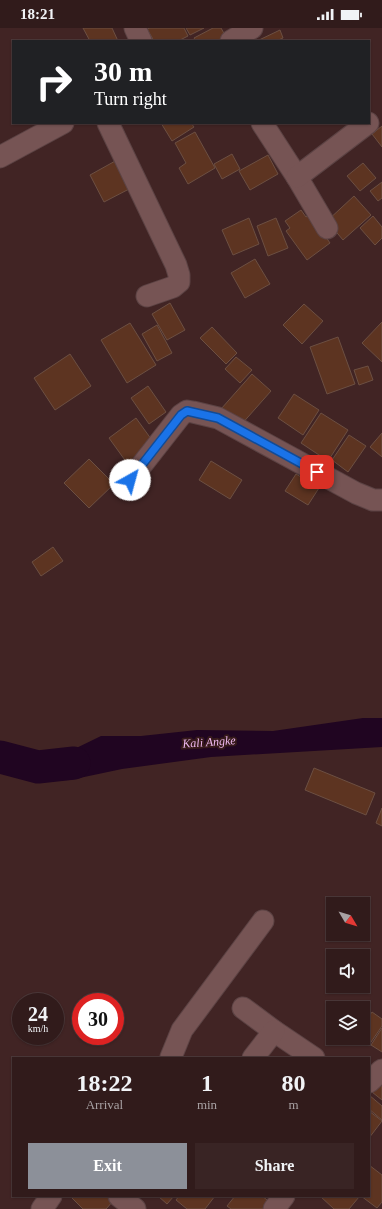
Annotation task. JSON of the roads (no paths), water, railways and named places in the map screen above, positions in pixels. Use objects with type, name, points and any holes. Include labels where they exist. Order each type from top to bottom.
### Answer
[{"type":"street","points":[[135,28],[141,40]]},
{"type":"street","points":[[224,28],[230,40]]},
{"type":"street","points":[[232,40],[252,28]]},
{"type":"street","points":[[370,122],[382,113]]},
{"type":"street","points":[[0,157],[61,124]]},
{"type":"street","points":[[108,124],[176,265],[179,275],[179,282],[173,287],[147,296]]},
{"type":"street","points":[[263,124],[297,177],[327,228]]},
{"type":"street","points":[[297,177],[368,124]]},
{"type":"street","points":[[130,480],[181,415],[187,411],[218,418],[356,493],[373,500],[382,500]]},
{"type":"street","points":[[171,1057],[182,1030],[263,921]]},
{"type":"street","points":[[243,1008],[313,1057]]},
{"type":"street","points":[[254,1057],[274,1031]]},
{"type":"street","points":[[370,1081],[382,1070]]},
{"type":"street","points":[[42,1209],[50,1197]]},
{"type":"street","points":[[120,1197],[135,1209]]},
{"type":"street","points":[[274,1209],[283,1197]]},
{"type":"water","points":[[363,718],[382,718],[382,747],[211,757],[122,769],[70,780],[30,781],[30,755],[64,754],[101,736],[141,736],[197,730],[273,731]]},
{"type":"waterway","name":"Kali Angke","points":[[0,757],[38,767],[74,763]]}]
